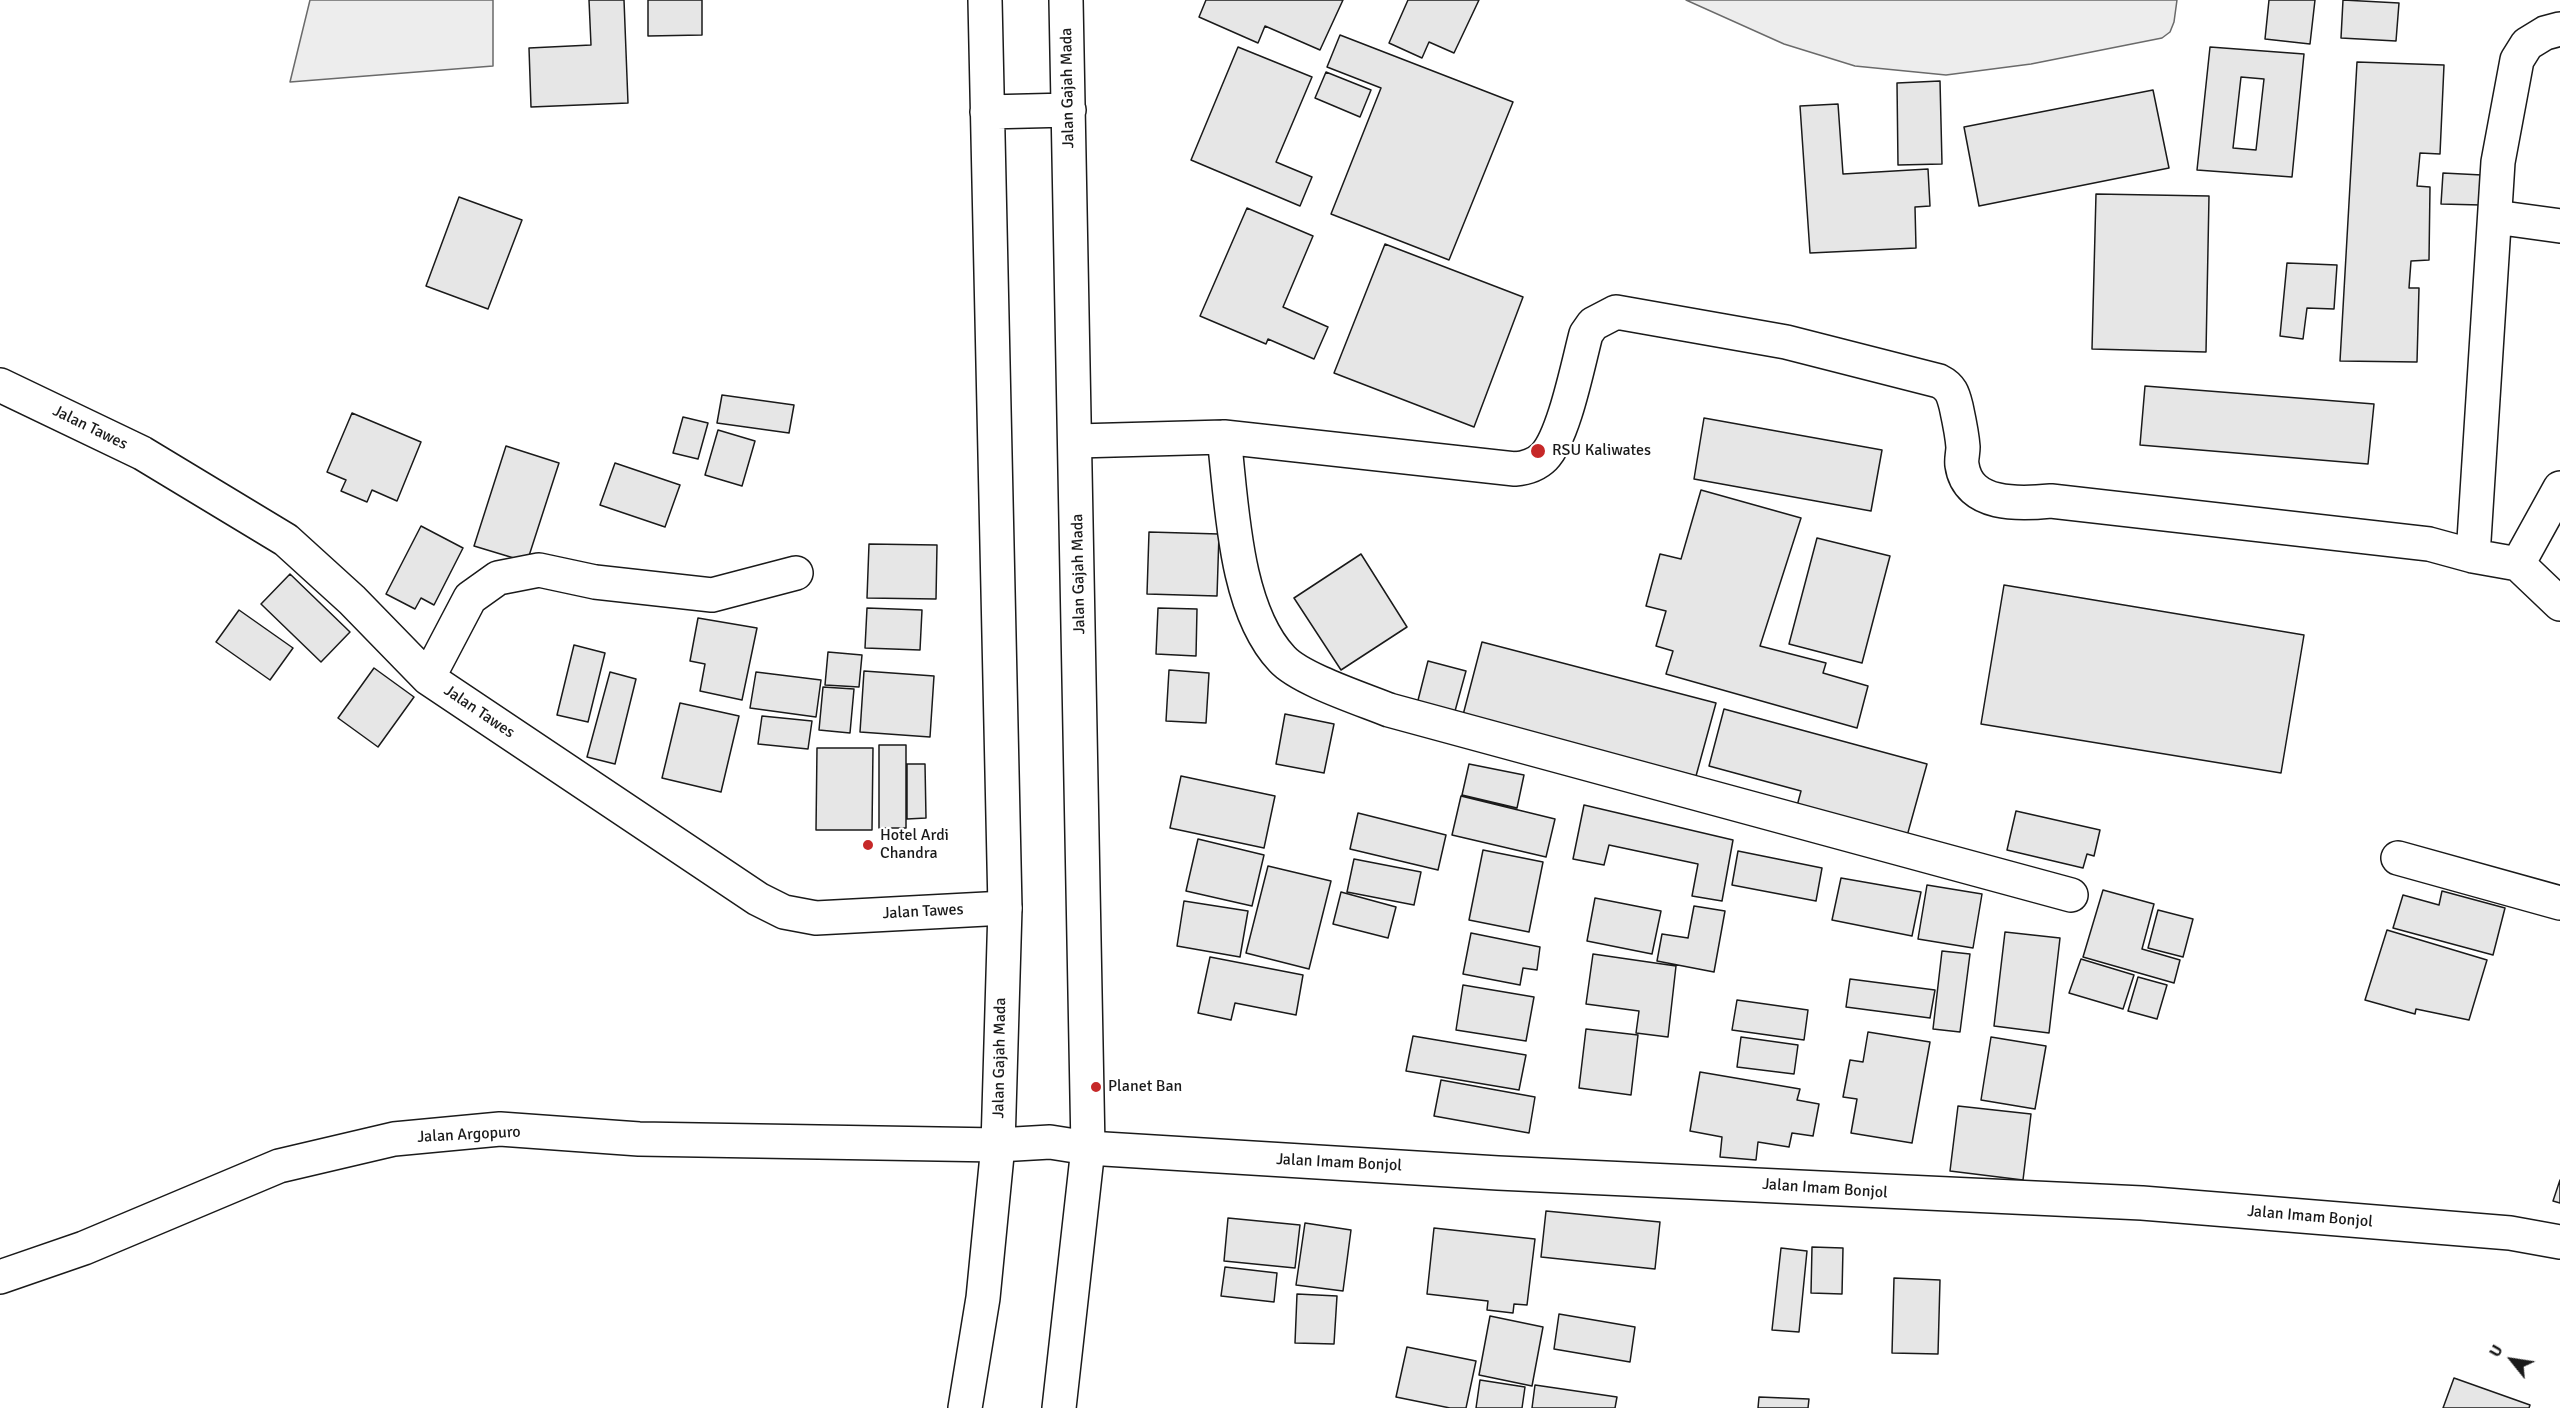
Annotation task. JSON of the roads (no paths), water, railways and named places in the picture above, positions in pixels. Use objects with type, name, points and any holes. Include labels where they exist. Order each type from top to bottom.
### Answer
[{"type":"main road","name":"Jalan Gajah Mada","points":[[965,1408],[983,1298],[998,1145],[1005,908],[985,0]]},
{"type":"main road","name":"Jalan Gajah Mada","points":[[1059,1408],[1089,1148],[1077,441],[1066,0]]},
{"type":"main road","points":[[2473,556],[2498,162],[2517,60],[2527,44],[2545,33],[2560,29]]},
{"type":"main road","points":[[987,112],[1069,110]]},
{"type":"main road","points":[[2494,216],[2560,226]]},
{"type":"main road","points":[[1077,441],[1224,437],[1515,469],[1529,468],[1545,456],[1556,440],[1586,334],[1593,324],[1616,312],[1786,342],[1939,381],[1951,390],[1954,398],[1962,433],[1962,466],[1970,482],[1994,500],[2017,504],[2050,501],[2429,544],[2473,556],[2518,564],[2560,604]]},
{"type":"main road","name":"Jalan Tawes","points":[[0,385],[142,453],[286,540],[352,600],[428,678],[758,899],[784,912],[816,918],[1005,908]]},
{"type":"main road","points":[[1224,437],[1243,585],[1261,627],[1282,660],[1318,682],[1389,710],[2072,894]]},
{"type":"main road","points":[[2518,564],[2560,488]]},
{"type":"main road","points":[[428,678],[470,598],[498,578],[539,570],[595,582],[712,595],[796,573]]},
{"type":"main road","points":[[2398,858],[2560,903]]},
{"type":"main road","name":"Jalan Argopuro","points":[[0,1277],[84,1248],[279,1166],[394,1139],[500,1129],[639,1138],[998,1145]]},
{"type":"main road","points":[[998,1145],[1050,1142],[1089,1148]]},
{"type":"main road","name":"Jalan Imam Bonjol","points":[[1089,1148],[1498,1173],[2142,1203],[2510,1233],[2560,1242]]},
{"type":"place","name":"RSU Kaliwates","points":[[1538,451]]},
{"type":"place","name":"Hotel Ardi Chandra","points":[[868,845]]},
{"type":"place","name":"Planet Ban","points":[[1096,1087]]}]
